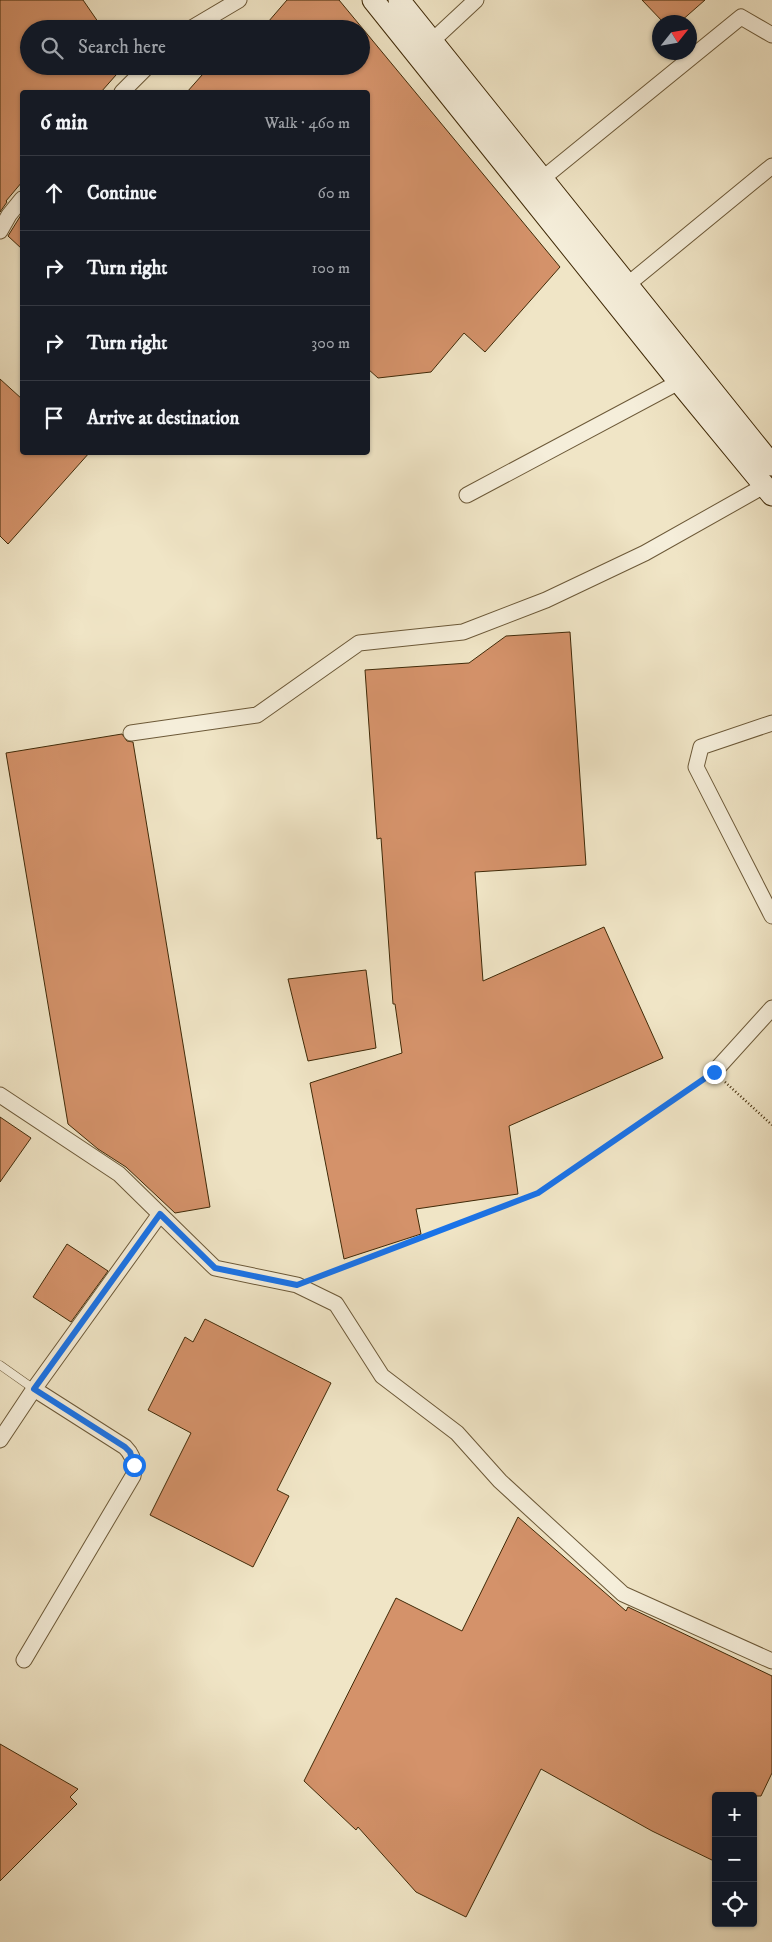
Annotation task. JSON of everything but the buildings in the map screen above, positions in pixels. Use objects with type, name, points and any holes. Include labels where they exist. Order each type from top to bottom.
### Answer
[{"type":"street","points":[[205,20],[239,0]]},
{"type":"street","points":[[131,732],[258,715],[359,643],[463,632],[546,600],[645,553],[768,490],[679,382],[542,179],[424,48],[373,0]]},
{"type":"street","points":[[399,0],[424,48],[619,291],[772,465]]},
{"type":"street","points":[[424,48],[476,0]]},
{"type":"street","points":[[542,179],[741,17],[772,35]]},
{"type":"street","points":[[124,90],[139,75]]},
{"type":"street","points":[[619,291],[772,166]]},
{"type":"street","points":[[0,231],[9,215],[20,201]]},
{"type":"street","points":[[467,495],[679,382]]},
{"type":"street","points":[[772,723],[701,747],[696,767],[772,916]]},
{"type":"street","points":[[714,1072],[772,1008]]},
{"type":"street","points":[[0,1095],[119,1174],[215,1268],[297,1285],[336,1304],[382,1376],[457,1433],[500,1481],[623,1594],[772,1662]]},
{"type":"street","points":[[0,1440],[34,1389],[160,1214]]},
{"type":"street","points":[[24,1660],[133,1476],[134,1470],[134,1459],[125,1447],[34,1389]]},
{"type":"lane","points":[[0,1365],[34,1389]]},
{"type":"path","points":[[297,1285],[538,1193],[714,1072],[772,1125]]},
{"type":"route","points":[[134,1465],[134,1459],[125,1447],[34,1389],[160,1214],[215,1268],[297,1285],[538,1193],[714,1072]]}]
